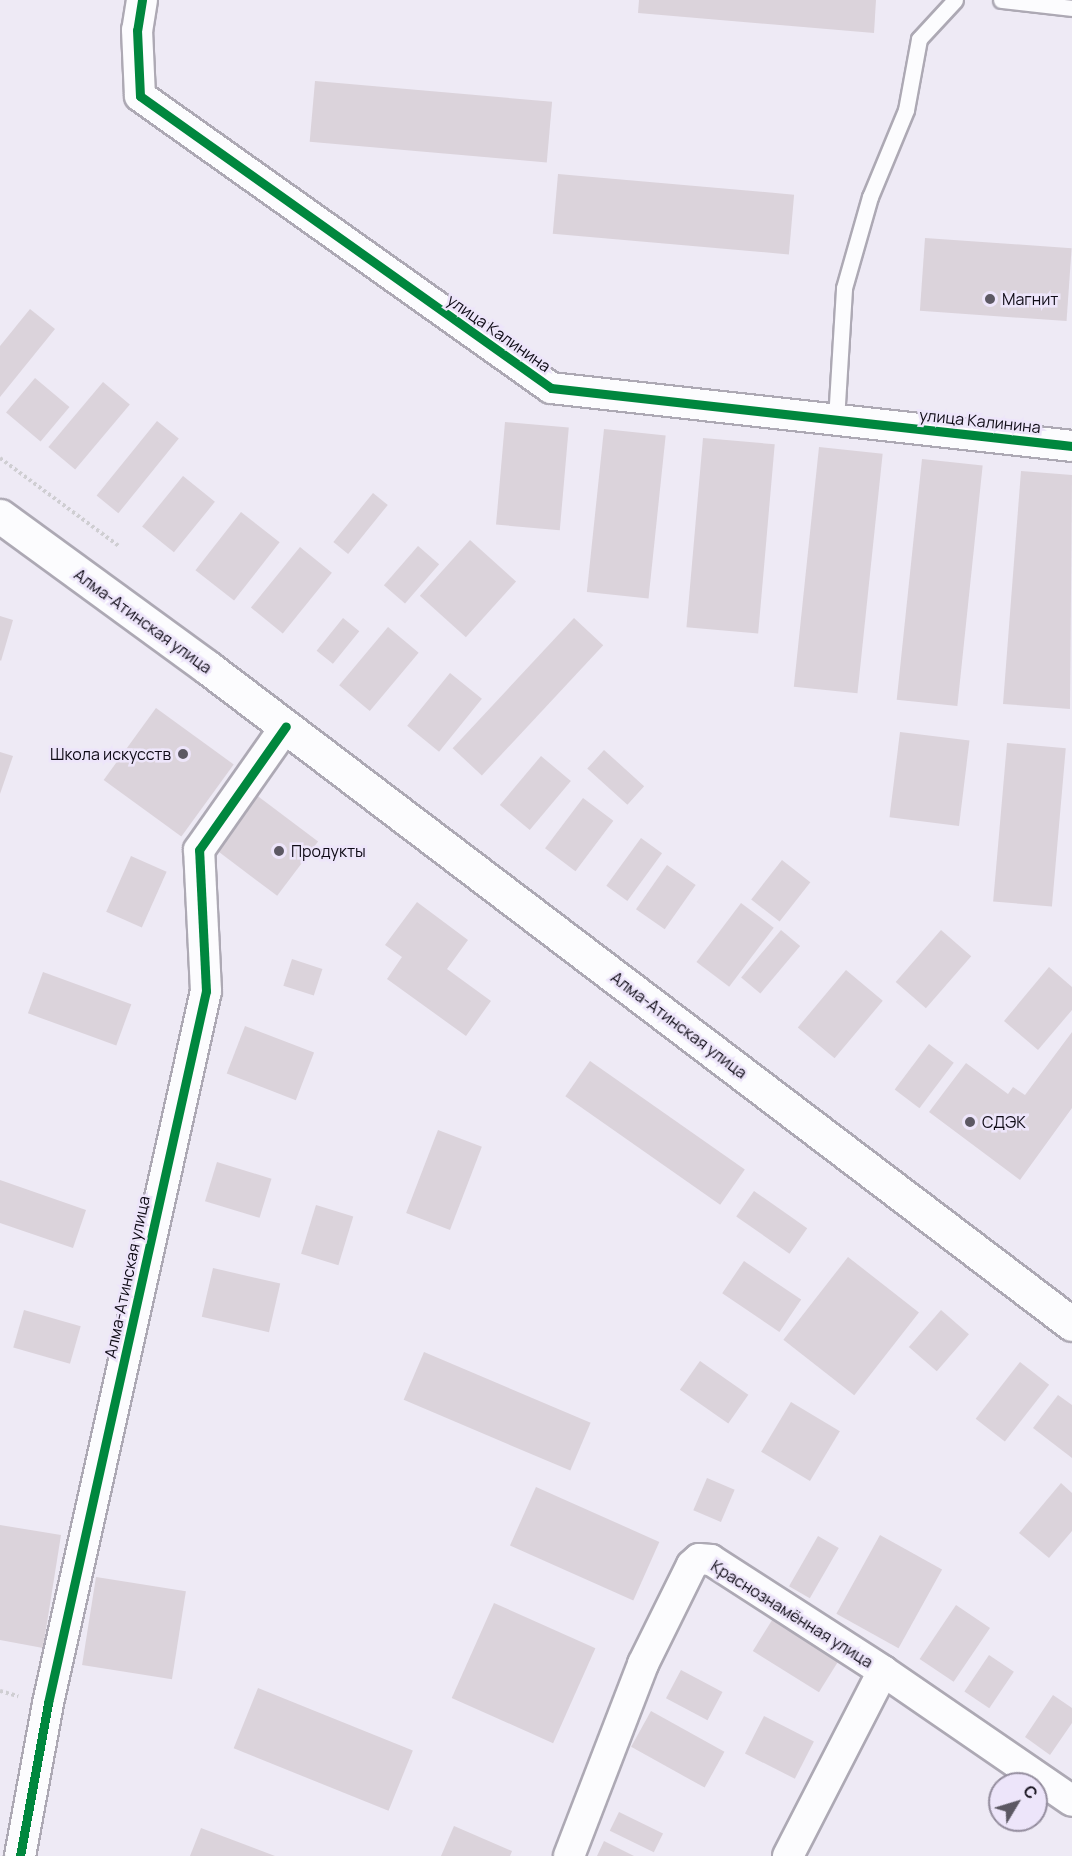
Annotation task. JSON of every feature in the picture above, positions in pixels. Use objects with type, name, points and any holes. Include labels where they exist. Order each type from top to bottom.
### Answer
[{"type":"main road","name":"Алма-Атинская улица","points":[[0,516],[286,726],[1072,1324]]},
{"type":"street","name":"улица Калинина","points":[[142,0],[137,30],[140,96],[551,388],[1072,447]]},
{"type":"street","name":"Алма-Атинская улица","points":[[20,1856],[48,1703],[206,991],[199,850],[286,726]]},
{"type":"street","name":"Краснознамённая улица","points":[[569,1856],[643,1664],[692,1565],[699,1559],[711,1560],[883,1671],[1072,1801]]},
{"type":"street","name":"Краснознамённая улица","points":[[788,1856],[883,1671]]},
{"type":"lane","points":[[836,420],[844,288],[870,196],[906,110],[919,39],[955,0]]},
{"type":"lane","points":[[1001,0],[1072,8]]},
{"type":"path","points":[[0,458],[119,546]]},
{"type":"building","points":[[639,0],[876,0],[874,33],[638,13]]},
{"type":"building","points":[[315,81],[552,102],[547,163],[310,142]]},
{"type":"building","points":[[558,174],[794,195],[789,254],[553,234]]},
{"type":"building","points":[[925,238],[1072,248],[1067,321],[920,311]]},
{"type":"building","points":[[30,309],[55,329],[0,397],[0,346]]},
{"type":"building","points":[[35,378],[69,407],[41,441],[6,412]]},
{"type":"building","points":[[103,382],[130,404],[75,470],[48,447]]},
{"type":"building","points":[[157,421],[179,439],[118,513],[97,496]]},
{"type":"building","points":[[505,422],[569,428],[560,530],[496,525]]},
{"type":"building","points":[[604,429],[666,435],[649,599],[587,592]]},
{"type":"building","points":[[703,438],[775,444],[758,634],[686,627]]},
{"type":"building","points":[[819,447],[883,454],[857,693],[794,687]]},
{"type":"building","points":[[922,459],[983,465],[957,706],[897,700]]},
{"type":"building","points":[[1021,471],[1072,475],[1070,709],[1003,704]]},
{"type":"building","points":[[183,476],[215,502],[174,552],[142,527]]},
{"type":"building","points":[[373,493],[388,505],[348,554],[333,542]]},
{"type":"building","points":[[241,512],[280,542],[234,600],[195,570]]},
{"type":"building","points":[[470,540],[516,581],[466,637],[420,596]]},
{"type":"building","points":[[418,546],[439,564],[405,604],[384,585]]},
{"type":"building","points":[[300,547],[332,573],[283,633],[251,608]]},
{"type":"building","points":[[0,616],[13,620],[1,661],[0,660]]},
{"type":"building","points":[[343,618],[359,631],[333,664],[317,651]]},
{"type":"building","points":[[574,618],[603,645],[482,775],[453,748]]},
{"type":"building","points":[[388,627],[419,653],[370,711],[339,685]]},
{"type":"building","points":[[450,673],[482,699],[439,752],[407,726]]},
{"type":"building","points":[[156,708],[234,764],[181,836],[104,780]]},
{"type":"building","points":[[900,732],[969,741],[959,826],[890,817]]},
{"type":"building","points":[[1007,743],[1066,748],[1052,907],[993,901]]},
{"type":"building","points":[[604,750],[644,786],[627,805],[587,769]]},
{"type":"building","points":[[0,752],[13,756],[0,794]]},
{"type":"building","points":[[541,756],[571,781],[530,830],[500,805]]},
{"type":"building","points":[[255,794],[318,842],[277,896],[214,848]]},
{"type":"building","points":[[583,798],[613,821],[575,871],[545,848]]},
{"type":"building","points":[[641,838],[662,853],[627,901],[606,886]]},
{"type":"building","points":[[131,856],[167,872],[142,928],[106,912]]},
{"type":"building","points":[[782,860],[810,882],[780,922],[751,899]]},
{"type":"building","points":[[667,865],[696,885],[665,929],[636,909]]},
{"type":"building","points":[[417,902],[468,940],[447,969],[491,1001],[466,1036],[387,979],[402,957],[385,945]]},
{"type":"building","points":[[741,903],[774,928],[729,987],[696,962]]},
{"type":"building","points":[[781,930],[800,946],[760,994],[741,977]]},
{"type":"building","points":[[941,930],[971,956],[926,1008],[896,982]]},
{"type":"building","points":[[292,959],[322,969],[314,996],[283,986]]},
{"type":"building","points":[[1049,967],[1072,987],[1072,1010],[1038,1050],[1004,1021]]},
{"type":"building","points":[[846,970],[883,1001],[835,1058],[798,1027]]},
{"type":"building","points":[[43,972],[131,1004],[116,1045],[28,1013]]},
{"type":"building","points":[[245,1026],[314,1053],[296,1100],[227,1074]]},
{"type":"building","points":[[1072,1032],[1072,1108],[1020,1180],[929,1112],[966,1063],[1008,1094],[1013,1087],[1025,1095]]},
{"type":"building","points":[[929,1044],[954,1063],[919,1108],[895,1090]]},
{"type":"building","points":[[590,1061],[745,1169],[720,1205],[565,1096]]},
{"type":"building","points":[[438,1130],[482,1147],[450,1230],[406,1213]]},
{"type":"building","points":[[217,1162],[272,1179],[260,1218],[205,1201]]},
{"type":"building","points":[[0,1180],[86,1210],[73,1248],[0,1223]]},
{"type":"building","points":[[754,1191],[807,1228],[789,1254],[736,1216]]},
{"type":"building","points":[[316,1205],[353,1216],[338,1265],[301,1254]]},
{"type":"building","points":[[848,1257],[919,1312],[854,1395],[783,1340]]},
{"type":"building","points":[[744,1261],[801,1300],[779,1332],[722,1293]]},
{"type":"building","points":[[213,1268],[280,1284],[269,1332],[202,1317]]},
{"type":"building","points":[[24,1310],[81,1326],[70,1364],[13,1347]]},
{"type":"building","points":[[941,1310],[969,1334],[937,1371],[909,1347]]},
{"type":"building","points":[[424,1352],[591,1423],[570,1471],[404,1400]]},
{"type":"building","points":[[700,1361],[748,1395],[728,1424],[680,1390]]},
{"type":"building","points":[[1020,1362],[1049,1385],[1005,1442],[976,1419]]},
{"type":"building","points":[[1058,1395],[1072,1405],[1072,1458],[1033,1428]]},
{"type":"building","points":[[791,1402],[840,1431],[810,1481],[761,1452]]},
{"type":"building","points":[[707,1478],[735,1490],[721,1522],[693,1510]]},
{"type":"building","points":[[1061,1483],[1072,1493],[1072,1531],[1049,1558],[1019,1533]]},
{"type":"building","points":[[536,1487],[659,1542],[633,1600],[510,1545]]},
{"type":"building","points":[[0,1525],[61,1535],[43,1648],[0,1640]]},
{"type":"building","points":[[880,1535],[942,1569],[898,1648],[836,1614]]},
{"type":"building","points":[[818,1536],[839,1548],[810,1598],[789,1586]]},
{"type":"building","points":[[96,1577],[186,1591],[172,1679],[82,1665]]},
{"type":"building","points":[[494,1603],[595,1648],[553,1743],[452,1698]]},
{"type":"building","points":[[956,1605],[990,1628],[954,1682],[920,1659]]},
{"type":"building","points":[[774,1617],[840,1658],[819,1692],[753,1651]]},
{"type":"building","points":[[989,1655],[1014,1672],[989,1708],[964,1691]]},
{"type":"building","points":[[681,1670],[722,1692],[707,1720],[666,1698]]},
{"type":"building","points":[[258,1688],[413,1751],[388,1811],[234,1748]]},
{"type":"building","points":[[1053,1695],[1072,1708],[1072,1723],[1050,1755],[1025,1737]]},
{"type":"building","points":[[651,1711],[724,1752],[705,1788],[631,1747]]},
{"type":"building","points":[[764,1716],[814,1741],[795,1779],[745,1753]]},
{"type":"building","points":[[619,1812],[663,1833],[654,1852],[610,1831]]},
{"type":"building","points":[[454,1826],[512,1851],[510,1856],[441,1856]]},
{"type":"building","points":[[201,1828],[275,1856],[190,1856]]},
{"type":"building","points":[[604,1841],[634,1856],[597,1856]]},
{"type":"cycle path","points":[[142,0],[137,30],[140,96],[551,388],[1072,446]]},
{"type":"cycle path","points":[[20,1856],[48,1703],[206,991],[199,850],[286,726]]},
{"type":"place","name":"Магнит","points":[[990,299]]},
{"type":"place","name":"Школа искусств","points":[[183,754]]},
{"type":"place","name":"Продукты","points":[[279,851]]},
{"type":"place","name":"СДЭК","points":[[970,1122]]}]
